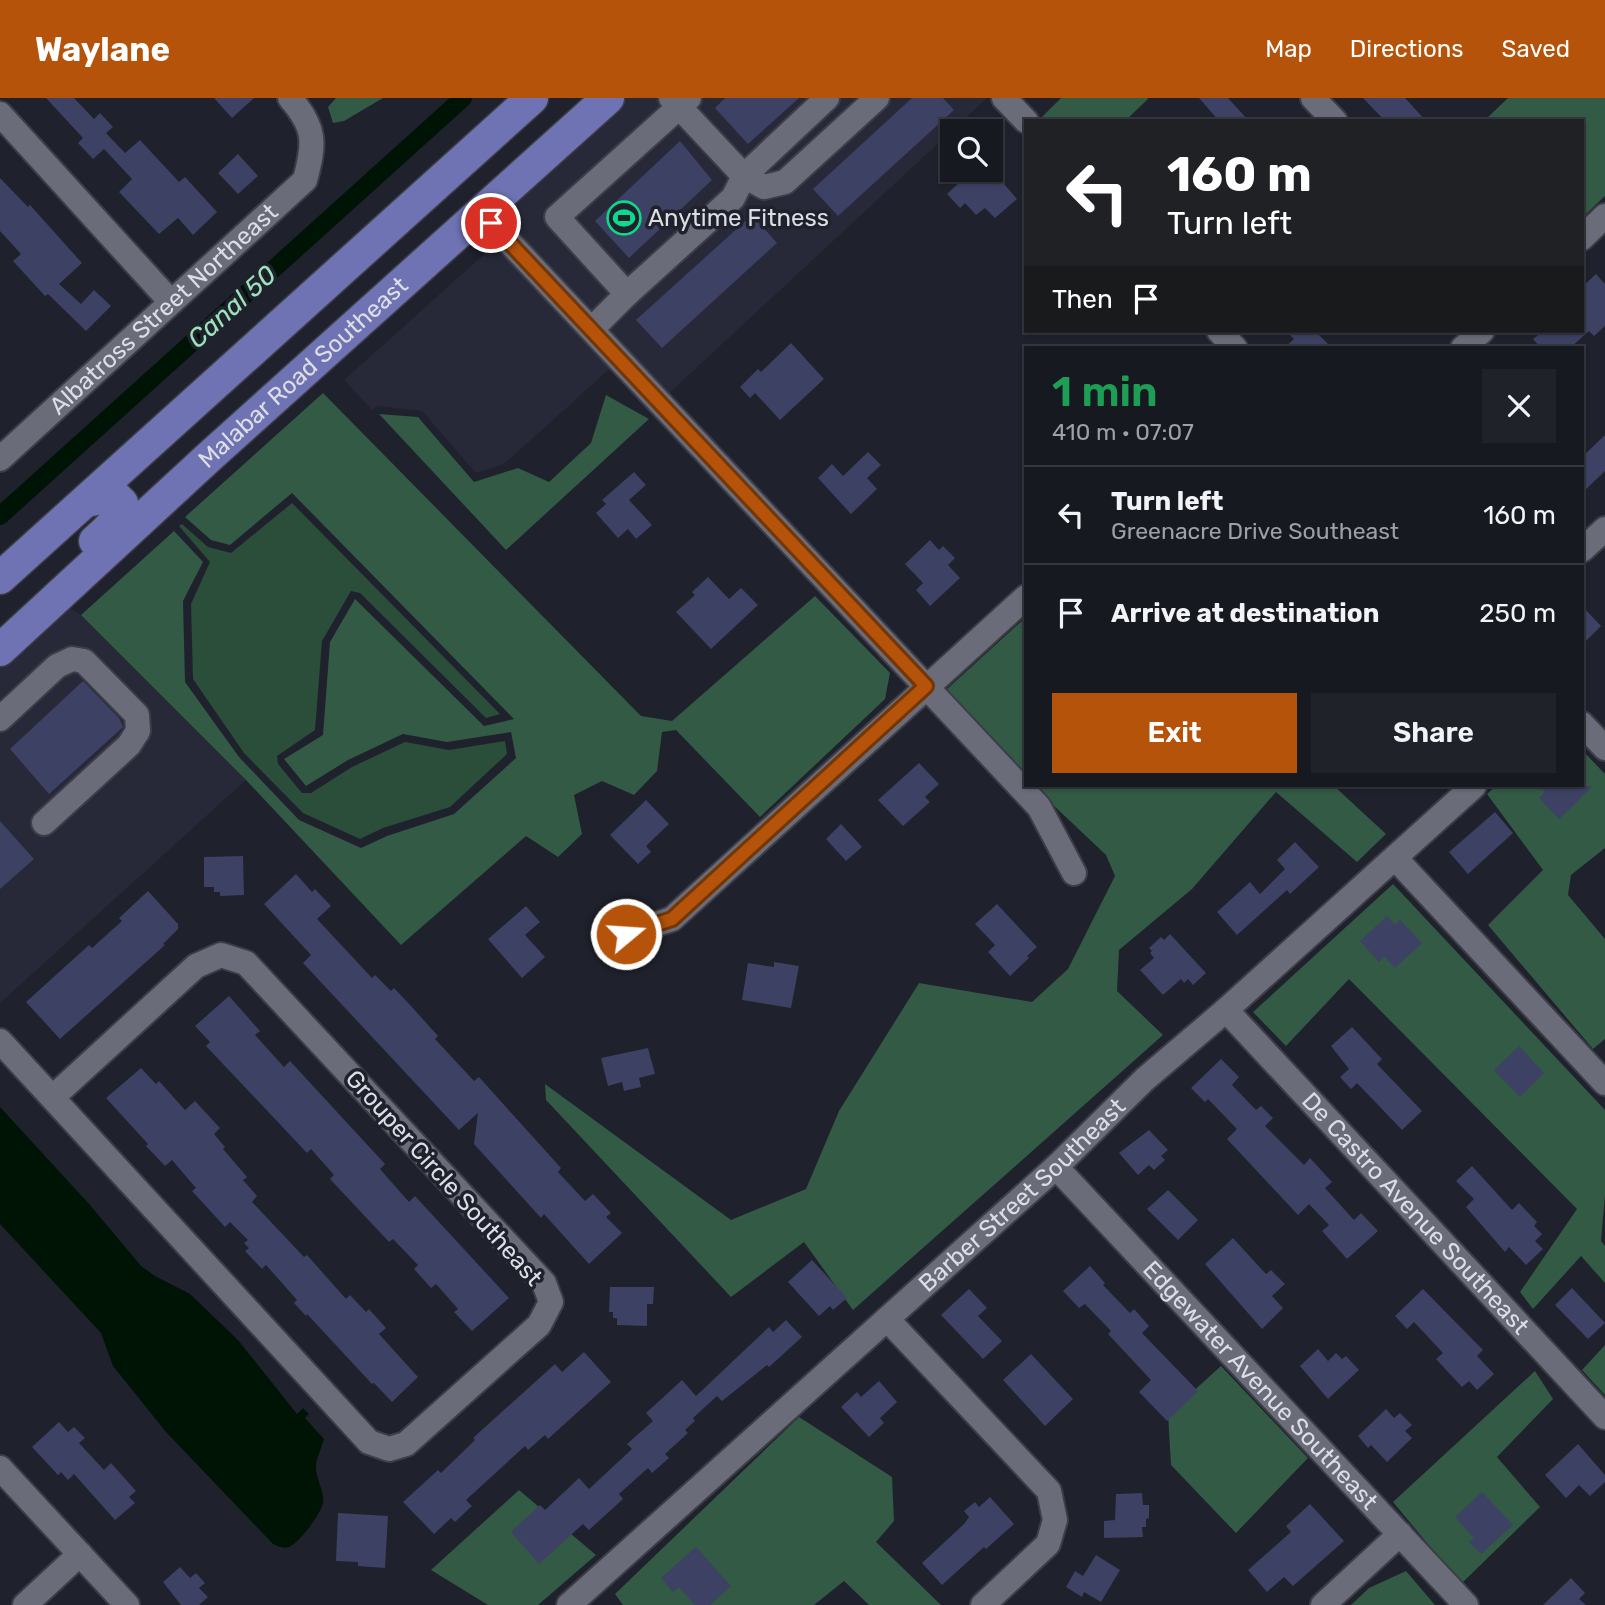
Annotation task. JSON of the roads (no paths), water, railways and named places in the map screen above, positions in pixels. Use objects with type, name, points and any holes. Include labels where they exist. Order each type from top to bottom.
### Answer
[{"type":"main road","name":"Malabar Road Southeast","points":[[0,578],[281,325],[421,204],[532,98]]},
{"type":"main road","points":[[481,212],[471,187],[471,174],[478,164],[551,98]]},
{"type":"main road","name":"Malabar Road Southeast","points":[[0,650],[209,457],[608,98]]},
{"type":"main road","points":[[421,204],[449,196],[468,200],[481,212]]},
{"type":"main road","points":[[314,364],[339,321],[442,224],[443,207],[421,204]]},
{"type":"main road","points":[[209,457],[166,477],[160,474],[156,467],[163,448],[261,358],[281,325]]},
{"type":"main road","points":[[0,643],[10,620],[17,612],[112,526],[121,511],[122,503],[114,495],[86,501]]},
{"type":"street","name":"Albatross Street Northeast","points":[[1,457],[305,180],[313,149],[306,117],[290,98]]},
{"type":"street","points":[[592,329],[733,198],[744,176],[827,98]]},
{"type":"street","points":[[627,294],[557,217],[680,101],[744,176],[764,187],[785,182],[877,98]]},
{"type":"street","points":[[1004,98],[1024,119]]},
{"type":"street","points":[[1313,98],[1333,119]]},
{"type":"street","points":[[0,114],[171,302]]},
{"type":"street","points":[[481,212],[1039,807],[1074,873]]},
{"type":"street","points":[[1584,236],[1605,216]]},
{"type":"street","points":[[1221,333],[1234,346]]},
{"type":"street","points":[[1465,346],[1480,333]]},
{"type":"street","points":[[1584,549],[1605,529]]},
{"type":"street","points":[[626,934],[672,919],[1024,599]]},
{"type":"street","points":[[0,719],[57,666],[72,659],[84,661],[136,715],[138,732],[129,745],[44,823]]},
{"type":"street","points":[[1584,726],[1605,748]]},
{"type":"street","name":"Barber Street Southeast","points":[[569,1605],[1056,1167],[1145,1079],[1226,1010],[1473,787]]},
{"type":"street","points":[[1395,859],[1605,1083]]},
{"type":"street","name":"Grouper Circle Southeast","points":[[0,1041],[369,1442],[390,1449],[406,1444],[539,1325],[551,1301],[544,1283],[246,963],[221,955],[196,966],[53,1097]]},
{"type":"street","name":"De Castro Avenue Southeast","points":[[1226,1010],[1605,1417]]},
{"type":"street","name":"Edgewater Avenue Southeast","points":[[1056,1167],[1466,1605]]},
{"type":"street","points":[[887,1319],[1049,1491],[1055,1520],[1048,1544],[983,1605]]},
{"type":"street","points":[[0,1468],[127,1605]]},
{"type":"street","points":[[1323,1605],[1400,1534]]},
{"type":"street","points":[[25,1605],[79,1554]]},
{"type":"waterway","name":"Canal 50","points":[[0,516],[463,98]]},
{"type":"place","name":"Anytime Fitness","points":[[624,218]]}]
